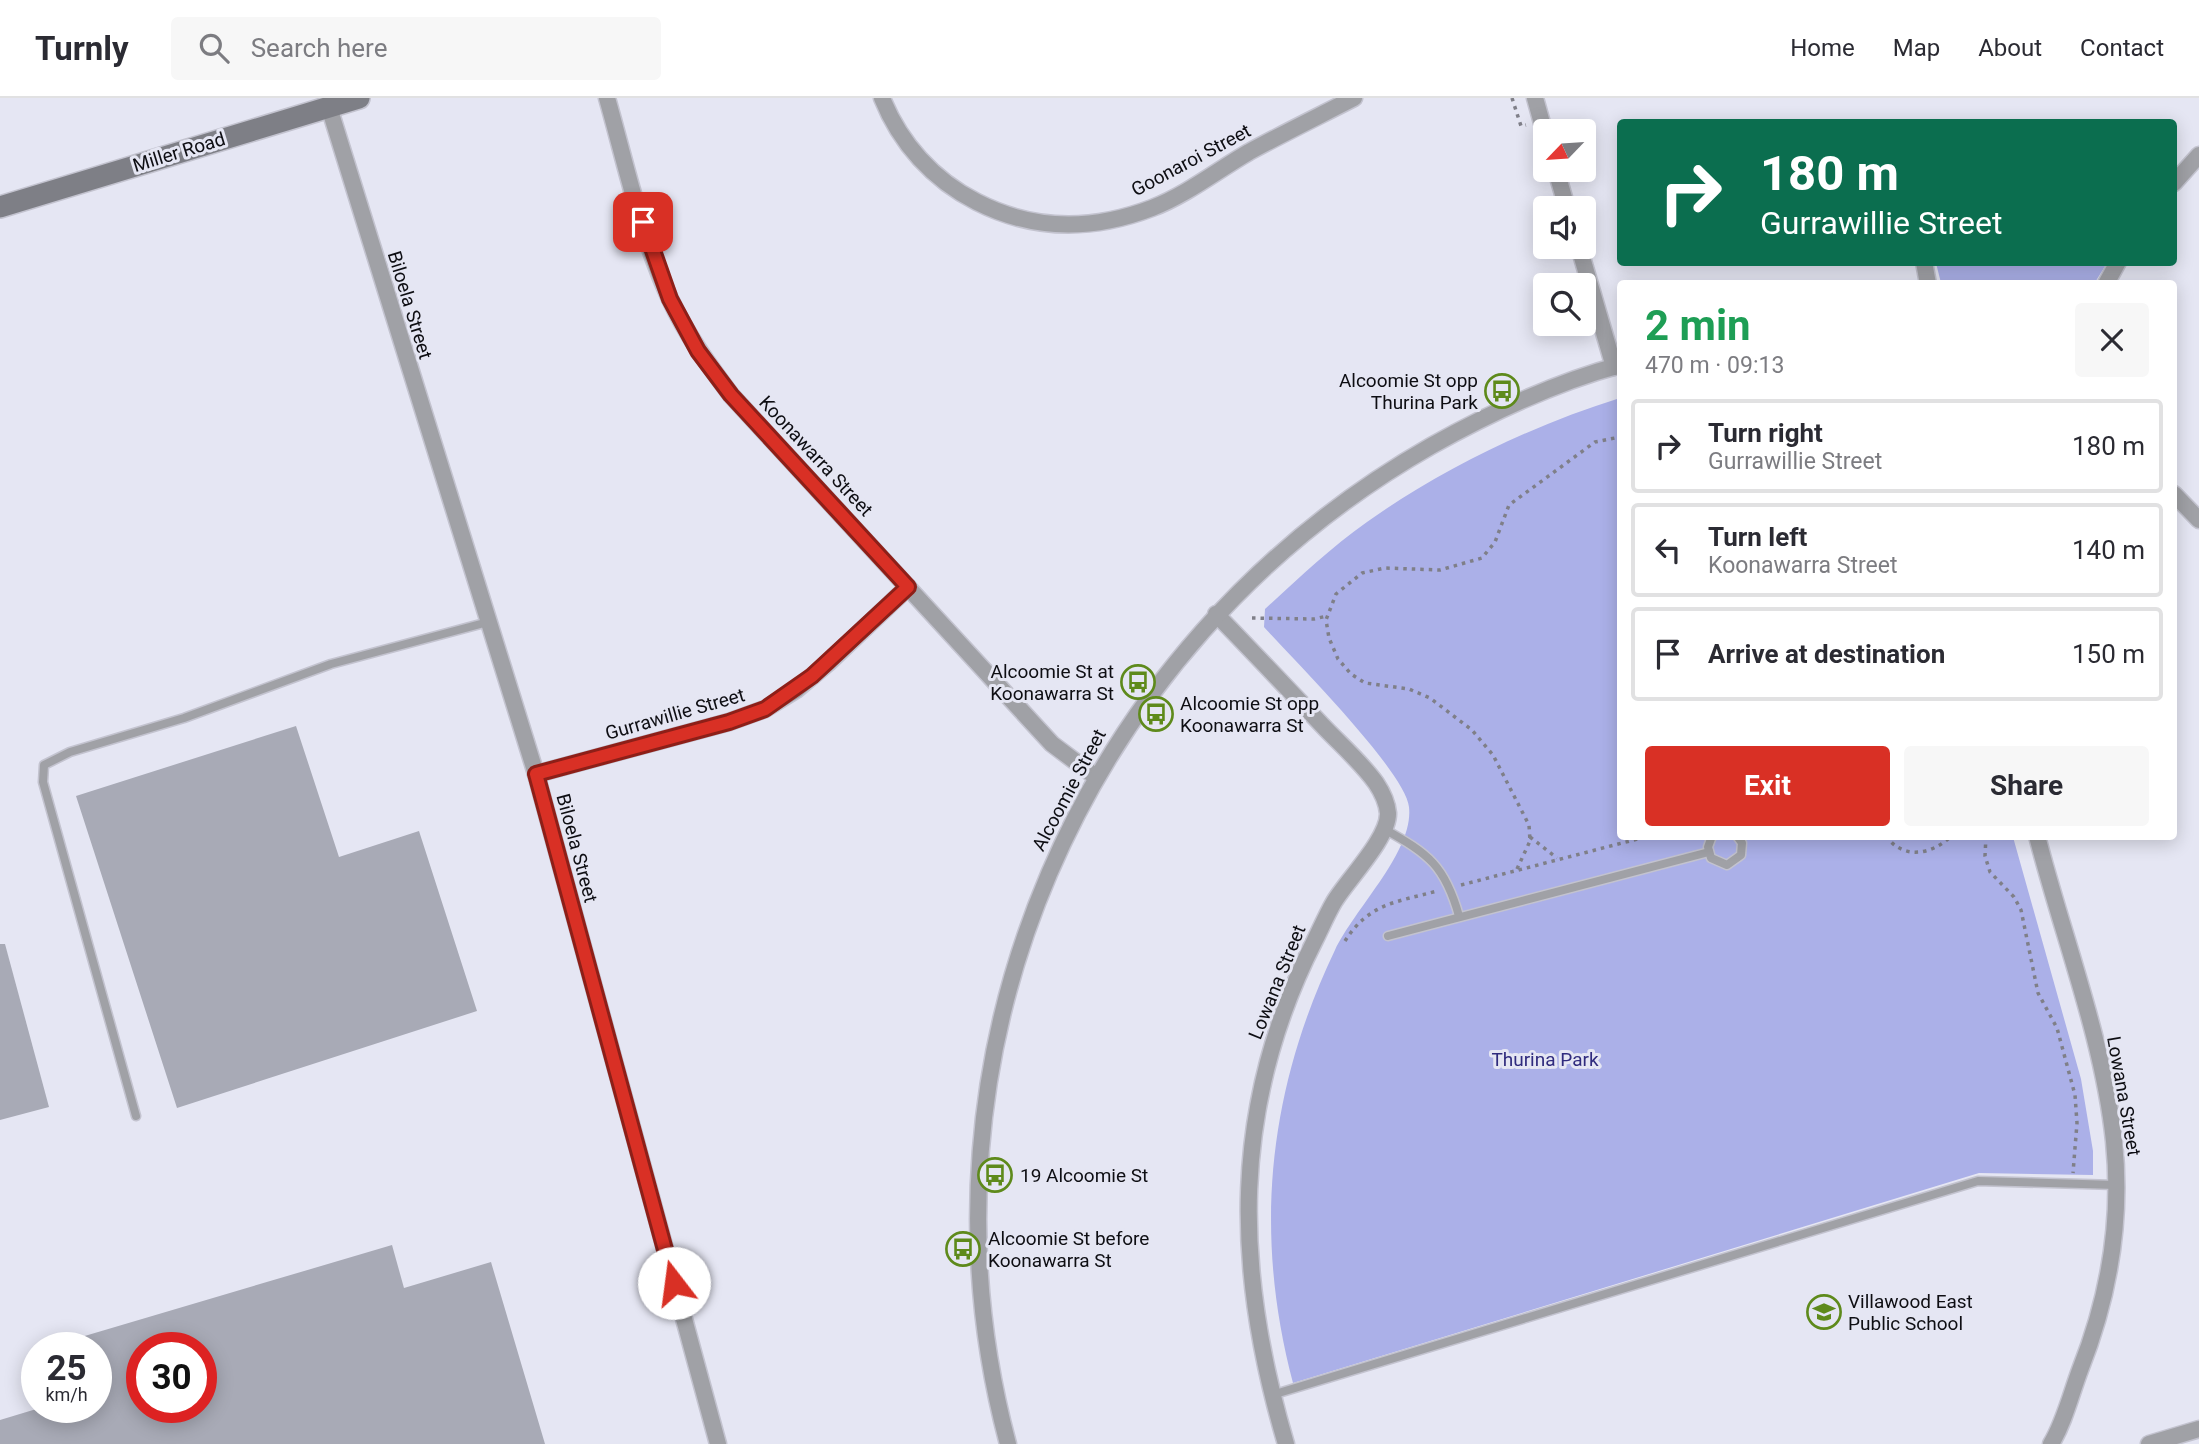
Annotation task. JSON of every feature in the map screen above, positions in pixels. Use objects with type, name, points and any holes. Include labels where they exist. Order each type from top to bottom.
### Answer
[{"type":"main road","name":"Miller Road","points":[[0,207],[359,98]]},
{"type":"street","name":"Koonawarra Street","points":[[607,98],[650,247],[670,299],[698,351],[731,395],[1052,744],[1096,777]]},
{"type":"street","name":"Goonaroi Street","points":[[882,98],[888,114],[918,159],[957,192],[1002,215],[1053,226],[1106,222],[1154,208],[1249,152],[1354,98]]},
{"type":"street","points":[[1535,98],[1541,119]]},
{"type":"street","name":"Biloela Street","points":[[329,107],[536,774],[718,1444]]},
{"type":"street","points":[[2177,180],[2199,155]]},
{"type":"street","points":[[1583,259],[1617,366]]},
{"type":"street","name":"Alcoomie Street","points":[[1008,1444],[989,1356],[979,1257],[980,1179],[989,1084],[1000,1024],[1027,929],[1064,841],[1096,777],[1164,674],[1216,614],[1248,582],[1336,506],[1396,466],[1518,402],[1617,366]]},
{"type":"street","points":[[2177,497],[2199,520]]},
{"type":"street","name":"Gurrawillie Street","points":[[536,774],[729,722],[765,709],[796,690],[828,663],[908,587]]},
{"type":"street","points":[[1216,614],[1376,783],[1385,799],[1388,814],[1384,829]]},
{"type":"street","name":"Lowana Street","points":[[1286,1444],[1260,1348],[1248,1251],[1252,1145],[1262,1090],[1287,1007],[1312,946],[1334,903],[1384,829]]},
{"type":"street","name":"Lowana Street","points":[[2038,840],[2106,1094],[2114,1140],[2116,1185],[2108,1280],[2098,1321],[2058,1442]]},
{"type":"street","points":[[2150,1444],[2199,1429]]},
{"type":"lane","points":[[136,1116],[43,782],[44,765],[71,751],[184,719],[331,664],[488,622]]},
{"type":"lane","points":[[1384,829],[1423,852],[1451,887],[1459,916]]},
{"type":"lane","points":[[1711,840],[1709,852],[1715,862],[1732,863],[1742,849],[1739,840]]},
{"type":"lane","points":[[1388,936],[1709,852]]},
{"type":"lane","points":[[1272,1395],[1978,1181],[2116,1185]]},
{"type":"path","points":[[1517,869],[1530,836],[1529,825],[1493,755],[1472,730],[1430,698],[1409,689],[1365,683],[1351,674],[1338,659],[1329,638],[1327,616],[1336,594],[1362,573],[1385,568],[1440,570],[1482,558],[1495,542],[1509,505],[1595,442],[1617,438]]},
{"type":"path","points":[[1252,618],[1314,619],[1327,616]]},
{"type":"path","points":[[1530,836],[1546,852],[1559,859]]},
{"type":"path","points":[[1345,941],[1357,924],[1377,907],[1633,840]]},
{"type":"path","points":[[1890,840],[1900,849],[1913,853],[1940,847],[1947,840]]},
{"type":"path","points":[[1986,840],[1984,856],[1990,872],[2014,897],[2021,910],[2038,993],[2057,1028],[2075,1095],[2077,1123],[2074,1138],[2074,1183]]},
{"type":"green space","points":[[1937,266],[2105,266],[2096,280],[1940,280]]},
{"type":"green space","name":"Thurina Park","points":[[1617,399],[1617,840],[2014,840],[2081,1079],[2093,1151],[2093,1175],[1979,1173],[1293,1383],[1273,1271],[1271,1217],[1274,1162],[1282,1109],[1295,1055],[1312,1003],[1344,934],[1393,861],[1408,824],[1409,807],[1403,790],[1369,743],[1264,627],[1265,609],[1353,532],[1396,502],[1489,450]]},
{"type":"building","points":[[296,726],[339,857],[419,831],[477,1011],[177,1108],[76,796]]},
{"type":"building","points":[[0,944],[5,944],[49,1107],[0,1120]]},
{"type":"building","points":[[392,1245],[404,1288],[491,1262],[545,1444],[0,1444],[0,1420],[21,1414],[21,1423],[112,1423],[112,1332],[98,1332]]},
{"type":"place","name":"Alcoomie St opp Thurina Park","points":[[1502,391]]},
{"type":"place","name":"Alcoomie St at Koonawarra St","points":[[1138,682]]},
{"type":"place","name":"Alcoomie St opp Koonawarra St","points":[[1156,714]]},
{"type":"place","name":"19 Alcoomie St","points":[[995,1175]]},
{"type":"place","name":"Alcoomie St before Koonawarra St","points":[[963,1249]]},
{"type":"place","name":"Villawood East Public School","points":[[1824,1312]]},
{"type":"route","points":[[643,222],[670,299],[698,351],[731,395],[908,587],[828,663],[796,690],[765,709],[729,722],[536,774],[674,1283]]}]
